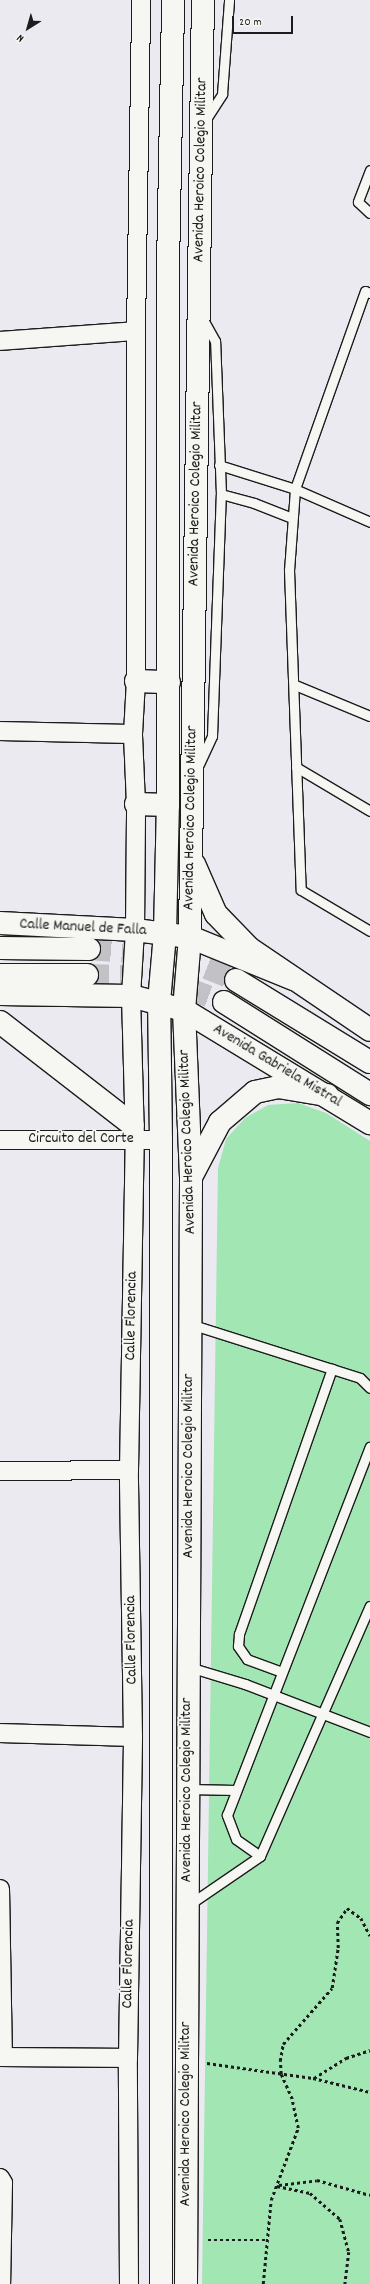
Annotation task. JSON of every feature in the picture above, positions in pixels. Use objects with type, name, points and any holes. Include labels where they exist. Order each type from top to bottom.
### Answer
[{"type":"street","points":[[136,930],[136,804],[133,734],[136,681],[136,331],[141,0]]},
{"type":"street","name":"Avenida Heroico Colegio Militar","points":[[161,2284],[161,1140],[159,1002],[165,933],[168,805],[168,268],[174,0]]},
{"type":"street","name":"Avenida Heroico Colegio Militar","points":[[186,2284],[187,1789],[191,1177],[184,1010],[190,937],[203,0]]},
{"type":"street","points":[[0,341],[136,331]]},
{"type":"street","points":[[136,681],[169,682]]},
{"type":"street","points":[[0,731],[133,734]]},
{"type":"street","points":[[136,804],[168,805]]},
{"type":"street","points":[[190,856],[216,914],[249,948],[370,1030]]},
{"type":"street","name":"Calle Manuel de Falla","points":[[0,923],[136,930],[190,937],[293,979]]},
{"type":"street","name":"Calle Florencia","points":[[129,2284],[128,2058],[134,1737],[129,1470],[134,1132],[131,996],[136,930]]},
{"type":"street","points":[[0,948],[89,950]]},
{"type":"street","points":[[0,975],[87,975]]},
{"type":"street","points":[[236,980],[370,1062]]},
{"type":"street","points":[[0,994],[131,996],[159,1002],[184,1010]]},
{"type":"street","name":"Avenida Gabriela Mistral","points":[[224,1002],[370,1094]]},
{"type":"street","name":"Avenida Gabriela Mistral","points":[[184,1010],[327,1095],[370,1123]]},
{"type":"street","points":[[0,1022],[134,1132]]},
{"type":"street","points":[[191,1177],[220,1122],[255,1092],[278,1087],[327,1095]]},
{"type":"street","name":"Circuito del Corte","points":[[0,1140],[134,1132],[161,1140]]},
{"type":"street","points":[[0,1471],[129,1470]]},
{"type":"street","points":[[0,1733],[134,1737]]},
{"type":"street","points":[[0,1889],[2,2057],[128,2058]]},
{"type":"street","points":[[0,2178],[3,2183],[2,2284]]},
{"type":"lane","points":[[201,125],[222,94],[229,0]]},
{"type":"lane","points":[[370,170],[358,202],[370,213]]},
{"type":"lane","points":[[370,293],[365,291],[295,488],[289,570],[295,685],[296,766],[301,890],[370,931]]},
{"type":"lane","points":[[192,779],[212,736],[221,494],[215,341],[198,310]]},
{"type":"lane","points":[[220,464],[295,488],[370,522]]},
{"type":"lane","points":[[221,494],[254,502],[292,518]]},
{"type":"lane","points":[[295,685],[370,716]]},
{"type":"lane","points":[[296,766],[370,811]]},
{"type":"lane","points":[[190,1324],[360,1378],[370,1388]]},
{"type":"lane","points":[[282,1672],[247,1659],[238,1646],[239,1634],[332,1369]]},
{"type":"lane","points":[[260,1856],[236,1839],[227,1815],[370,1447]]},
{"type":"lane","points":[[187,1906],[260,1856],[370,1606]]},
{"type":"lane","points":[[188,1667],[273,1695],[322,1715],[370,1732]]},
{"type":"lane","points":[[187,1789],[236,1790]]},
{"type":"path","points":[[263,2284],[271,2200],[298,2128],[292,2099],[281,2074],[280,2060],[283,2044],[332,1988],[338,1948],[337,1923],[347,1908],[361,1918],[370,1936]]},
{"type":"path","points":[[313,2078],[346,2058],[370,2050]]},
{"type":"path","points":[[186,2060],[313,2078],[370,2092]]},
{"type":"path","points":[[277,2186],[317,2180],[370,2195]]},
{"type":"path","points":[[277,2186],[310,2193],[340,2219],[349,2252],[345,2284]]},
{"type":"path","points":[[186,2240],[267,2240]]},
{"type":"green space","points":[[298,1103],[326,1113],[370,1141],[370,2284],[202,2284],[218,1168],[226,1139],[245,1118],[268,1105]]},
{"type":"tunnel","points":[[89,949],[176,956],[236,980]]},
{"type":"tunnel","points":[[87,975],[157,977],[224,1002]]}]
